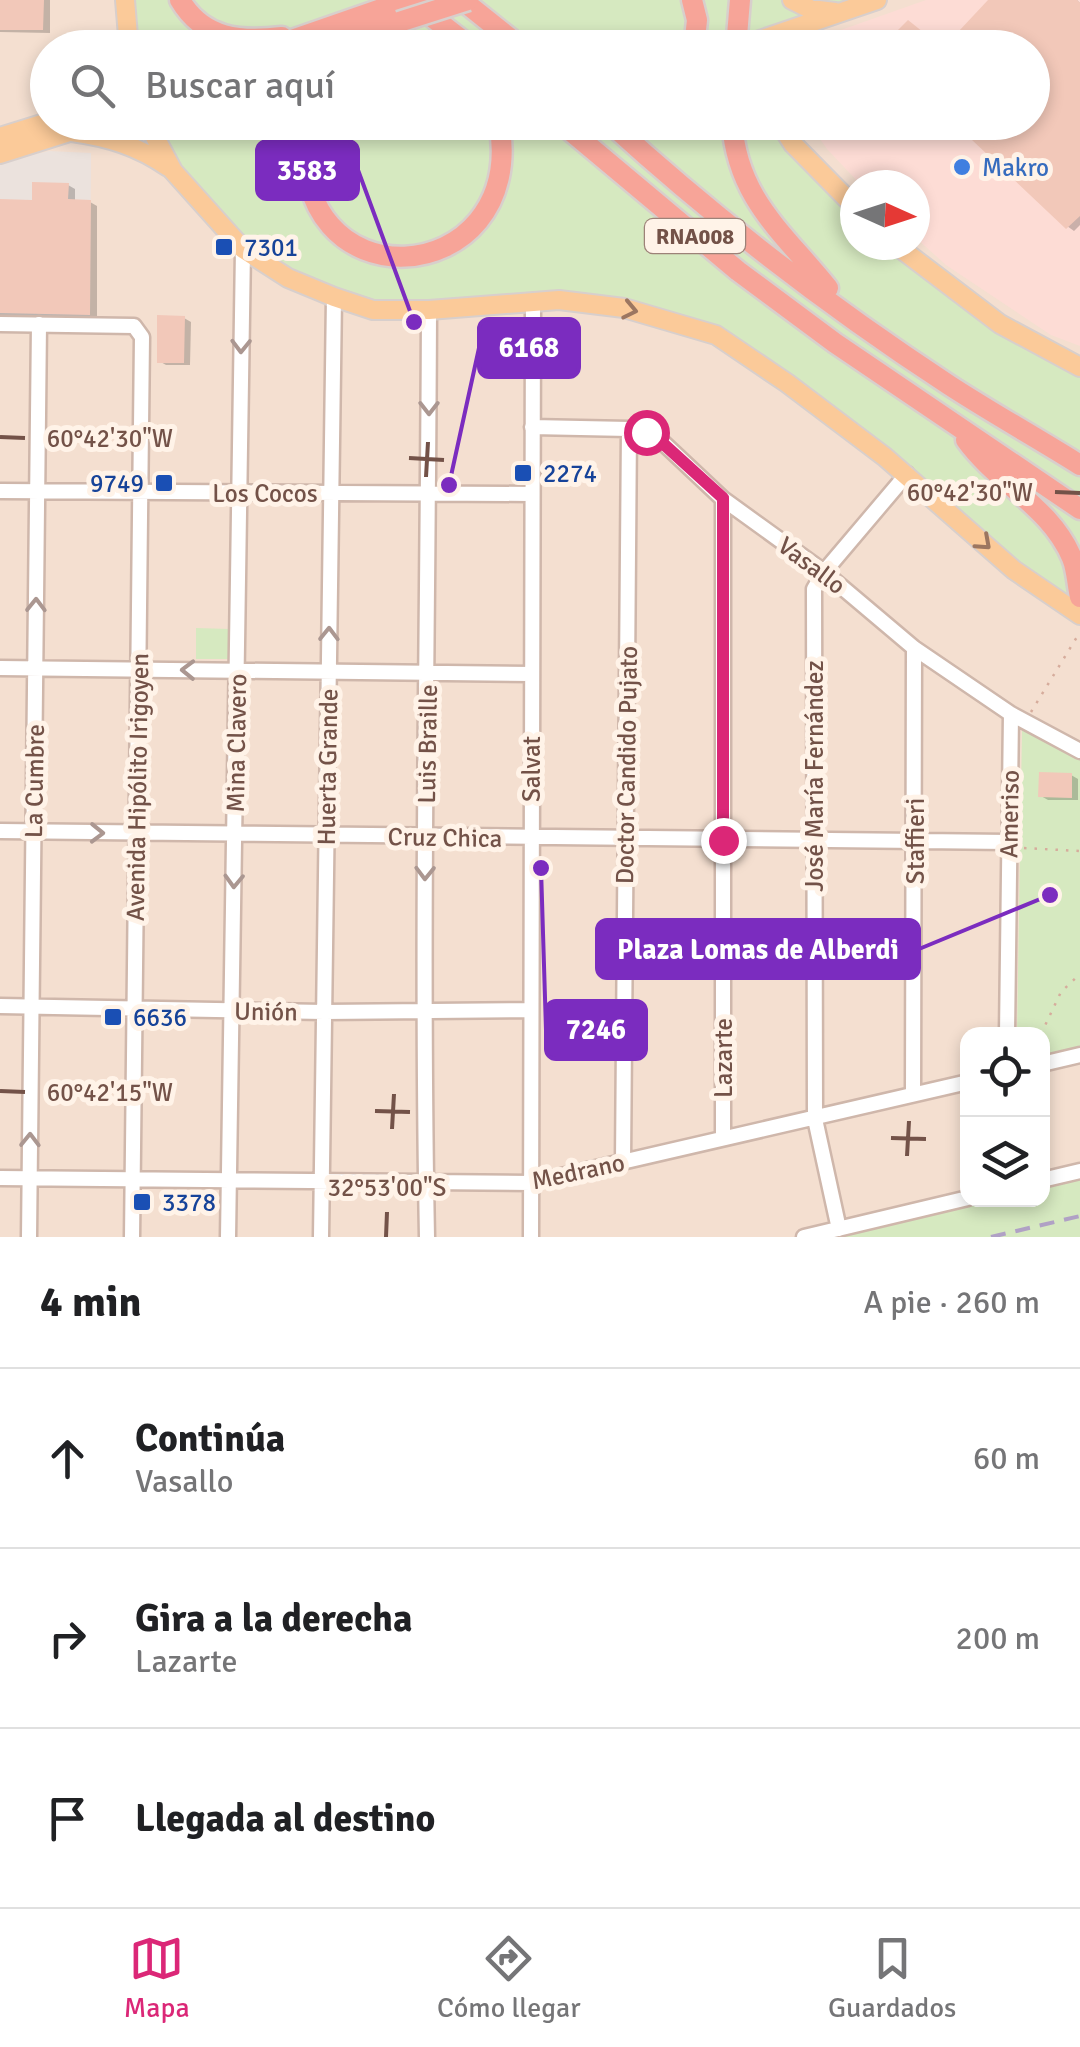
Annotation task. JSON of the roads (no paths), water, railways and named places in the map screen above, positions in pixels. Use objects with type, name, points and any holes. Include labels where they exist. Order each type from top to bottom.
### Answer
[{"type":"highway","points":[[180,0],[195,22],[208,30]]},
{"type":"highway","points":[[334,30],[354,18],[409,0],[448,30]]},
{"type":"highway","points":[[363,30],[464,0],[500,30]]},
{"type":"highway","points":[[692,0],[696,30]]},
{"type":"highway","points":[[740,0],[743,30]]},
{"type":"highway","points":[[387,30],[399,22]]},
{"type":"highway","points":[[307,140],[308,178],[326,220],[360,248],[399,258],[424,257],[447,248],[482,214],[496,189],[502,162],[500,140]]},
{"type":"highway","name":"RNA008","points":[[582,140],[738,271],[1080,509]]},
{"type":"highway","name":"RNA008","points":[[630,140],[749,239],[849,313],[950,385],[1080,465]]},
{"type":"highway","points":[[733,140],[744,178],[761,211],[849,313]]},
{"type":"highway","points":[[956,426],[978,457],[1014,487],[1062,538],[1074,561],[1080,597]]},
{"type":"main road","points":[[125,0],[127,30]]},
{"type":"main road","points":[[792,0],[810,9],[877,0]]},
{"type":"main road","points":[[787,30],[849,6]]},
{"type":"main road","points":[[124,30],[126,22]]},
{"type":"main road","points":[[0,137],[30,128]]},
{"type":"main road","points":[[0,154],[46,140]]},
{"type":"main road","points":[[116,140],[173,171],[243,249],[288,278],[373,310],[560,300],[624,308],[716,334],[787,382],[907,474],[1014,570],[1080,615]]},
{"type":"main road","points":[[156,140],[173,171]]},
{"type":"main road","points":[[789,140],[840,192]]},
{"type":"main road","points":[[916,260],[1000,324],[1080,367]]},
{"type":"street","name":"Mina Clavero","points":[[228,1237],[243,249]]},
{"type":"street","name":"Huerta Grande","points":[[321,1237],[334,296]]},
{"type":"street","name":"Salvat","points":[[530,1237],[533,301]]},
{"type":"street","name":"Luis Braille","points":[[427,1237],[423,1009],[429,310]]},
{"type":"street","points":[[0,324],[39,324]]},
{"type":"street","name":"Avenida Hipólito Irigoyen","points":[[39,324],[134,326],[142,337],[132,1237]]},
{"type":"street","name":"La Cumbre","points":[[29,1237],[39,324]]},
{"type":"street","name":"Vasallo","points":[[532,427],[629,429],[657,438],[723,498],[824,572],[914,648],[1011,714],[1080,751]]},
{"type":"street","name":"Doctor Candido Pujato","points":[[623,1162],[629,429]]},
{"type":"street","name":"José María Fernández","points":[[839,1229],[814,1119],[814,589],[907,474]]},
{"type":"street","name":"Los Cocos","points":[[0,491],[531,494]]},
{"type":"street","name":"Lazarte","points":[[723,498],[723,1138]]},
{"type":"street","name":"Staffieri","points":[[913,1094],[914,648]]},
{"type":"street","points":[[0,668],[531,674]]},
{"type":"street","name":"Ameriso","points":[[1007,1027],[1011,714]]},
{"type":"street","name":"Cruz Chica","points":[[0,831],[1009,842]]},
{"type":"street","name":"Unión","points":[[0,1006],[324,1012],[531,1010]]},
{"type":"street","points":[[1050,1062],[1080,1055]]},
{"type":"street","name":"Medrano","points":[[0,1178],[530,1183],[960,1084]]},
{"type":"street","points":[[1050,1178],[1080,1171]]},
{"type":"street","points":[[804,1237],[960,1200]]},
{"type":"railway","points":[[991,1237],[1080,1216]]},
{"type":"place","name":"Makro","points":[[962,167]]},
{"type":"place","name":"7301","points":[[224,247]]},
{"type":"place","name":"3583","points":[[414,322]]},
{"type":"place","name":"2274","points":[[523,473]]},
{"type":"place","name":"9749","points":[[164,483]]},
{"type":"place","name":"6168","points":[[449,485]]},
{"type":"place","name":"7246","points":[[541,868]]},
{"type":"place","name":"Plaza Lomas de Alberdi","points":[[1050,895]]},
{"type":"place","name":"6636","points":[[113,1017]]},
{"type":"place","name":"3378","points":[[142,1202]]}]
